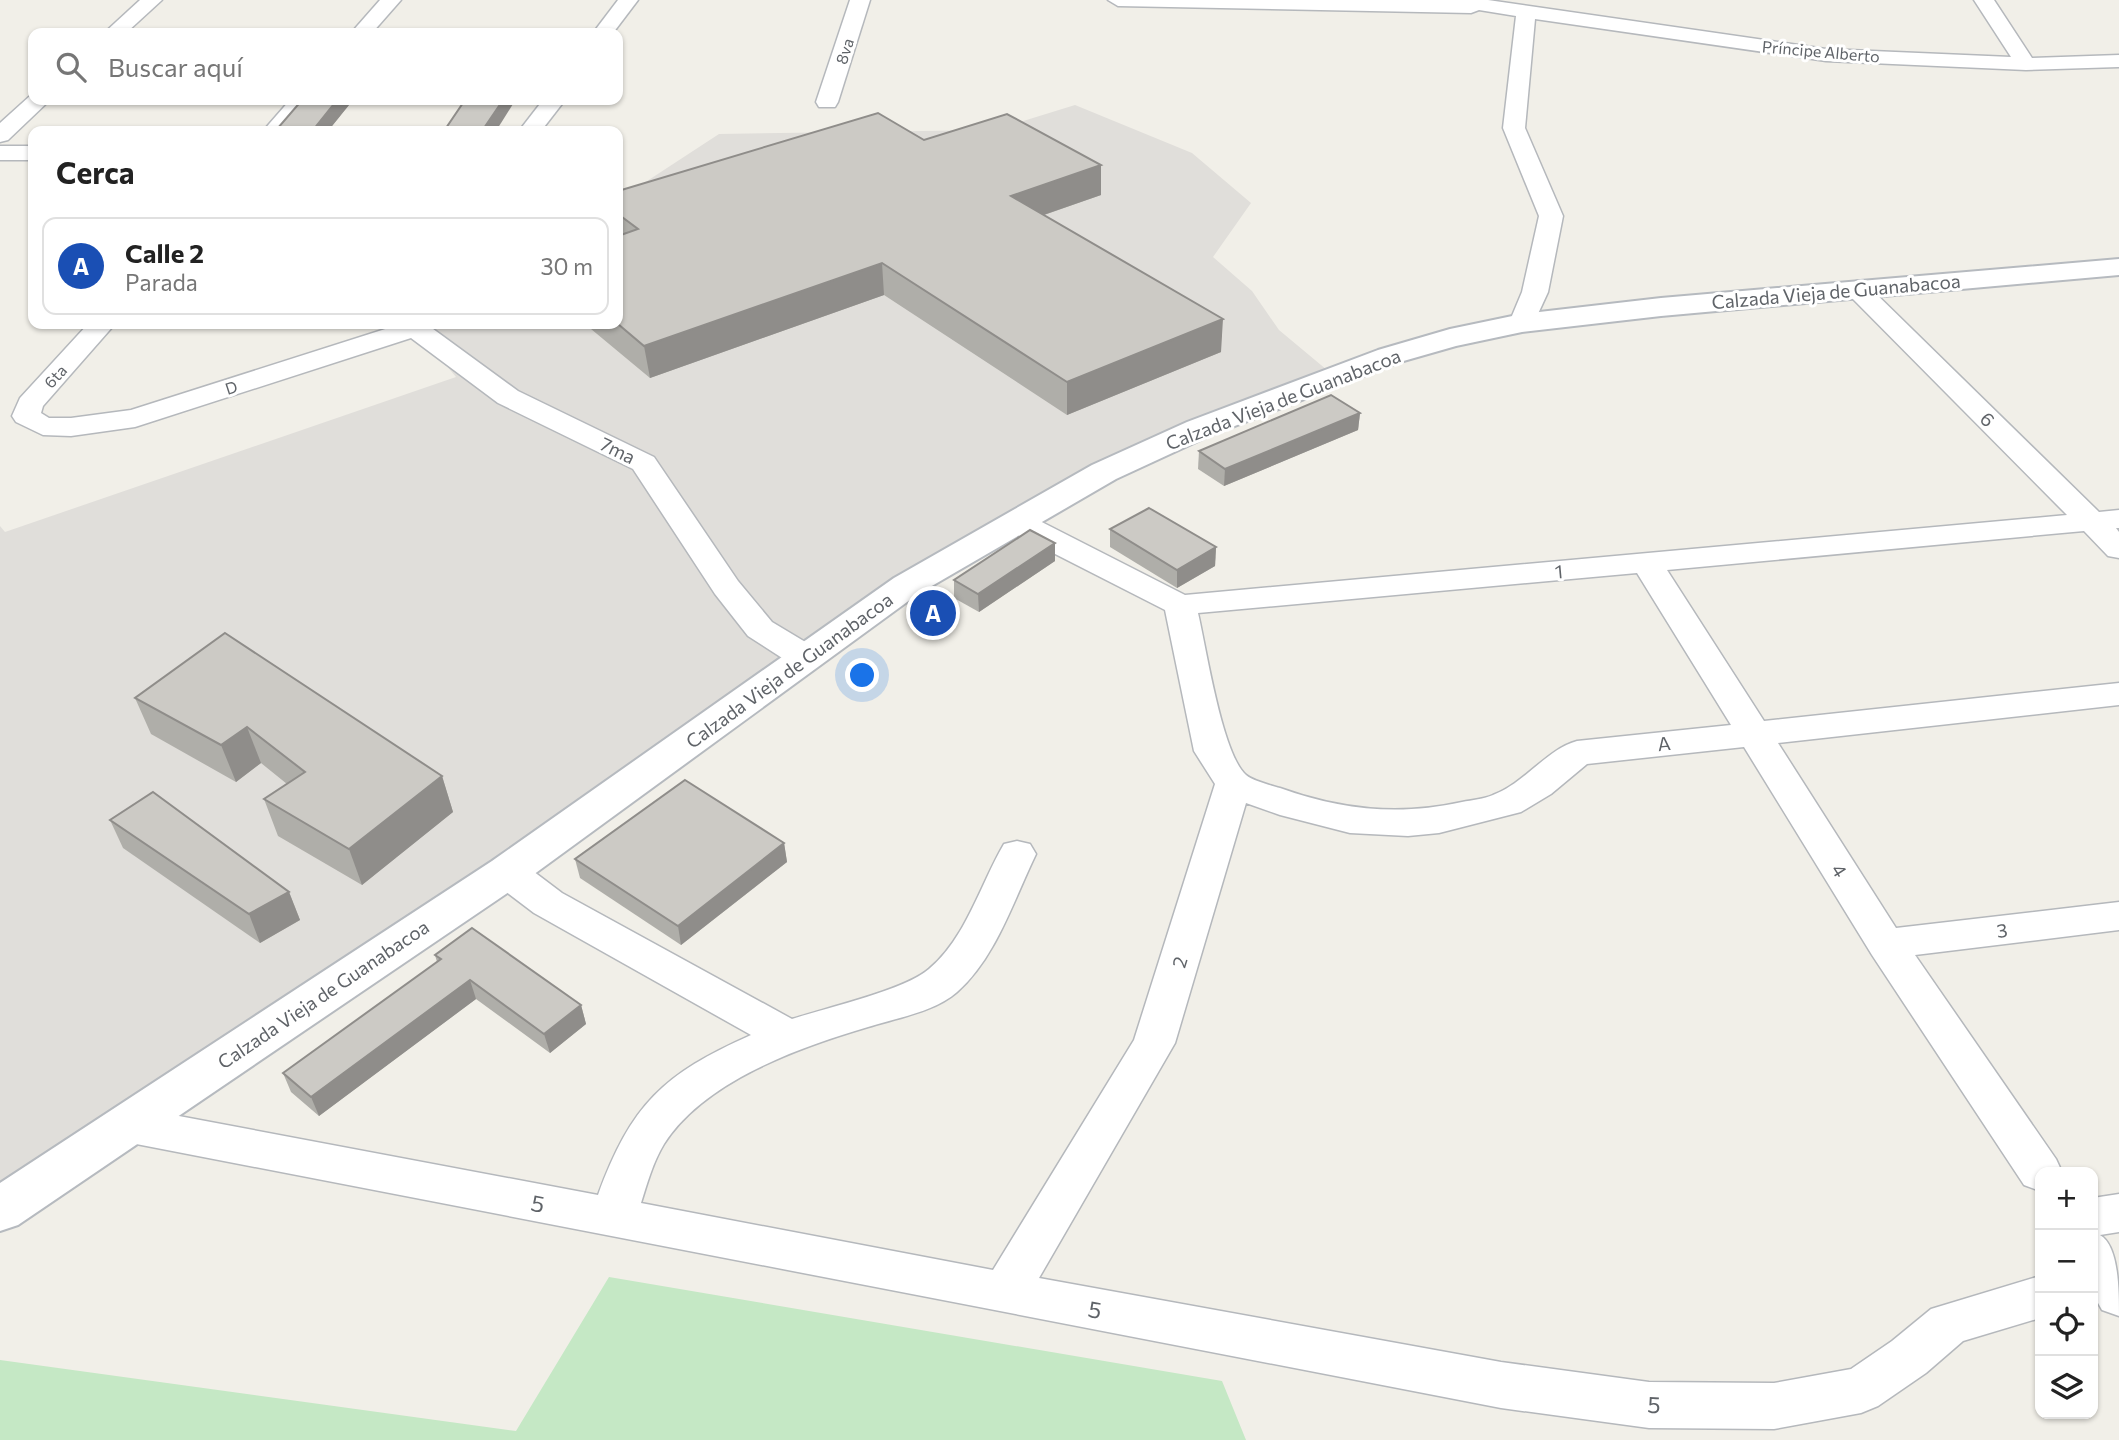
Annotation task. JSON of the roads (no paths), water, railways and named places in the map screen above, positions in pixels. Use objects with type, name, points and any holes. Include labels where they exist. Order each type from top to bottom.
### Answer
[{"type":"main road","name":"Calzada Vieja de Guanabacoa","points":[[0,1210],[507,872],[906,586],[1104,472],[1247,410],[1389,356],[1450,338],[1522,323],[1857,289],[2119,267]]},
{"type":"street","points":[[120,28],[152,0]]},
{"type":"street","points":[[366,28],[391,0]]},
{"type":"street","points":[[607,28],[628,0]]},
{"type":"street","name":"8va","points":[[827,102],[860,0]]},
{"type":"street","points":[[1118,0],[1492,7]]},
{"type":"street","points":[[1448,0],[1492,7]]},
{"type":"street","points":[[1984,0],[2026,64]]},
{"type":"street","name":"Príncipe Alberto","points":[[1492,7],[1826,55],[2026,64],[2119,61]]},
{"type":"street","points":[[1522,323],[1535,292],[1551,216],[1514,128],[1526,13]]},
{"type":"street","points":[[0,135],[33,105]]},
{"type":"street","points":[[279,126],[297,105]]},
{"type":"street","points":[[534,126],[550,105]]},
{"type":"street","points":[[0,153],[28,153]]},
{"type":"street","name":"6","points":[[1857,289],[2105,520],[2119,549]]},
{"type":"street","name":"6ta","points":[[43,426],[26,416],[30,404],[98,329]]},
{"type":"street","name":"D","points":[[43,426],[71,427],[135,418],[407,329]]},
{"type":"street","name":"7ma","points":[[420,329],[508,397],[644,463],[726,587],[760,629],[805,657]]},
{"type":"street","name":"1","points":[[1180,605],[2105,520]]},
{"type":"street","points":[[1017,522],[1180,605],[1212,751],[1233,784]]},
{"type":"street","name":"4","points":[[1647,563],[1886,944],[2037,1167]]},
{"type":"street","name":"A","points":[[1233,784],[1282,804],[1345,820],[1385,825],[1433,824],[1511,803],[1551,777],[1577,753],[2119,694]]},
{"type":"street","name":"2","points":[[1005,1293],[1154,1043],[1233,784]]},
{"type":"street","points":[[613,1217],[636,1155],[654,1122],[679,1096],[688,1088],[787,1036],[905,999],[940,984],[962,963],[1017,854]]},
{"type":"street","points":[[507,872],[548,903],[787,1036]]},
{"type":"street","name":"3","points":[[1886,944],[2119,916]]},
{"type":"street","name":"5","points":[[131,1125],[1501,1385],[1649,1405],[1774,1406],[1861,1390],[1909,1357],[1948,1324],[2035,1298]]},
{"type":"street","points":[[2098,1216],[2119,1213]]},
{"type":"place","name":"Calle 2","points":[[933,613]]}]
